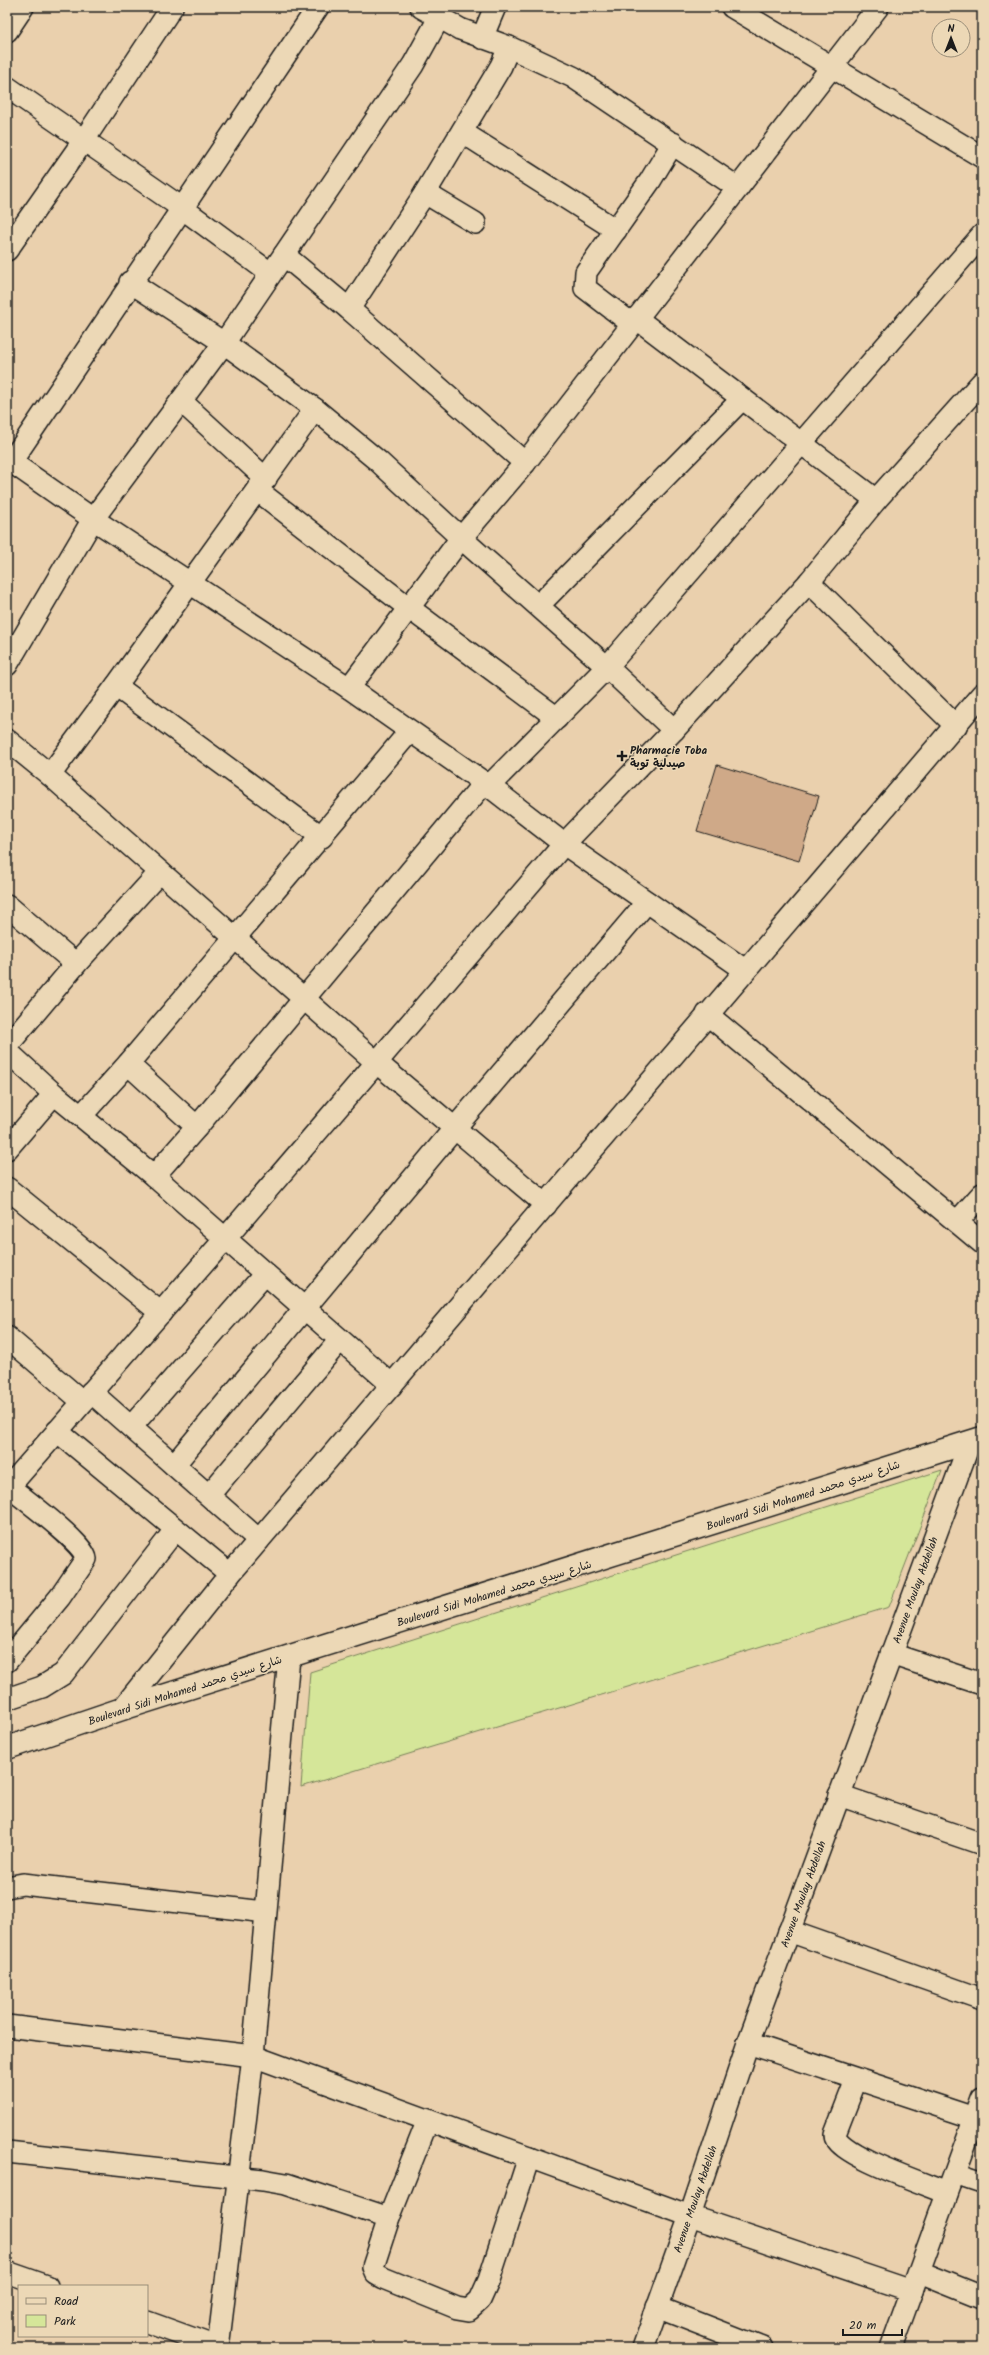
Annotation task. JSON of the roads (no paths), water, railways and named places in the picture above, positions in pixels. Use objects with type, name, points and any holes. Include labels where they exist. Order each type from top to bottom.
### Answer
[{"type":"main road","name":"Boulevard Sidi Mohamed شارع سيدي محمد","points":[[7,1748],[122,1709],[976,1440]]},
{"type":"street","points":[[7,31],[23,7]]},
{"type":"street","points":[[7,250],[84,140],[172,7]]},
{"type":"street","points":[[318,7],[9,460],[93,519],[349,688],[487,785],[564,844],[745,970]]},
{"type":"street","points":[[421,7],[439,18],[482,38],[509,47],[573,77],[738,188]]},
{"type":"street","points":[[482,38],[495,7]]},
{"type":"street","points":[[732,7],[982,157]]},
{"type":"street","points":[[349,688],[461,538],[524,463],[878,7]]},
{"type":"street","points":[[7,665],[93,519],[224,343],[413,65],[439,18]]},
{"type":"street","points":[[349,309],[425,193],[501,66],[509,47]]},
{"type":"street","points":[[7,87],[182,208],[270,274]]},
{"type":"street","points":[[462,132],[616,230]]},
{"type":"street","points":[[673,143],[616,230],[586,272],[585,288],[634,321],[876,500]]},
{"type":"street","points":[[425,193],[475,223]]},
{"type":"street","points":[[154,1176],[197,1127],[303,998],[487,785],[557,718],[607,667],[801,445],[906,320],[982,236]]},
{"type":"street","points":[[284,254],[349,309],[524,463]]},
{"type":"street","points":[[130,282],[224,343],[315,409],[378,461],[461,538],[539,605],[674,730]]},
{"type":"street","points":[[7,1661],[60,1597],[86,1559],[83,1550],[68,1536],[8,1488],[225,1239],[564,844],[674,730],[809,582],[876,500],[982,382]]},
{"type":"street","points":[[539,605],[741,400]]},
{"type":"street","points":[[181,401],[262,484],[409,608],[557,718]]},
{"type":"street","points":[[50,775],[191,583],[315,409]]},
{"type":"street","points":[[809,582],[956,726]]},
{"type":"street","points":[[116,686],[322,837]]},
{"type":"street","points":[[122,1709],[230,1574],[982,694]]},
{"type":"street","points":[[82,1115],[128,1064],[236,938],[410,731]]},
{"type":"street","points":[[7,740],[50,775],[376,1062],[546,1205]]},
{"type":"street","points":[[7,1046],[76,964],[160,872]]},
{"type":"street","points":[[174,1465],[454,1129],[648,902]]},
{"type":"street","points":[[7,905],[76,964]]},
{"type":"street","points":[[707,1014],[982,1243]]},
{"type":"street","points":[[7,1051],[54,1094],[82,1115],[154,1176],[392,1385]]},
{"type":"street","points":[[128,1064],[197,1127]]},
{"type":"street","points":[[7,1149],[54,1094]]},
{"type":"street","points":[[7,1188],[161,1313]]},
{"type":"street","points":[[957,1222],[982,1194]]},
{"type":"street","points":[[131,1427],[265,1274]]},
{"type":"street","points":[[7,1337],[87,1397],[131,1427],[259,1540]]},
{"type":"street","points":[[208,1495],[340,1340]]},
{"type":"street","points":[[57,1431],[230,1574]]},
{"type":"street","name":"Avenue Moulay Abdellah","points":[[643,2348],[690,2216],[748,2043],[789,1931],[891,1654],[976,1440]]},
{"type":"street","points":[[7,1699],[42,1687],[63,1674],[175,1530]]},
{"type":"street","points":[[891,1654],[982,1684]]},
{"type":"street","points":[[148,2322],[218,2348],[237,2176],[253,2056],[289,1657]]},
{"type":"street","points":[[839,1795],[982,1844]]},
{"type":"street","points":[[7,1887],[23,1884],[265,1912]]},
{"type":"street","points":[[789,1931],[982,1999]]},
{"type":"street","points":[[7,2026],[253,2056],[690,2216],[916,2282],[982,2297]]},
{"type":"street","points":[[748,2043],[856,2080],[975,2118]]},
{"type":"street","points":[[856,2080],[835,2134],[835,2139],[839,2145],[856,2156],[951,2184],[982,2183]]},
{"type":"street","points":[[891,2348],[982,2098]]},
{"type":"street","points":[[428,2120],[373,2260],[373,2267],[376,2274],[435,2300],[457,2308],[469,2310],[480,2300],[489,2280],[529,2157]]},
{"type":"street","points":[[7,2152],[237,2176],[286,2184],[389,2218]]},
{"type":"street","points":[[7,2272],[44,2285]]},
{"type":"street","points":[[657,2307],[758,2347]]},
{"type":"place","name":"Pharmacie Toba صيدلية توبة","points":[[622,756]]}]
